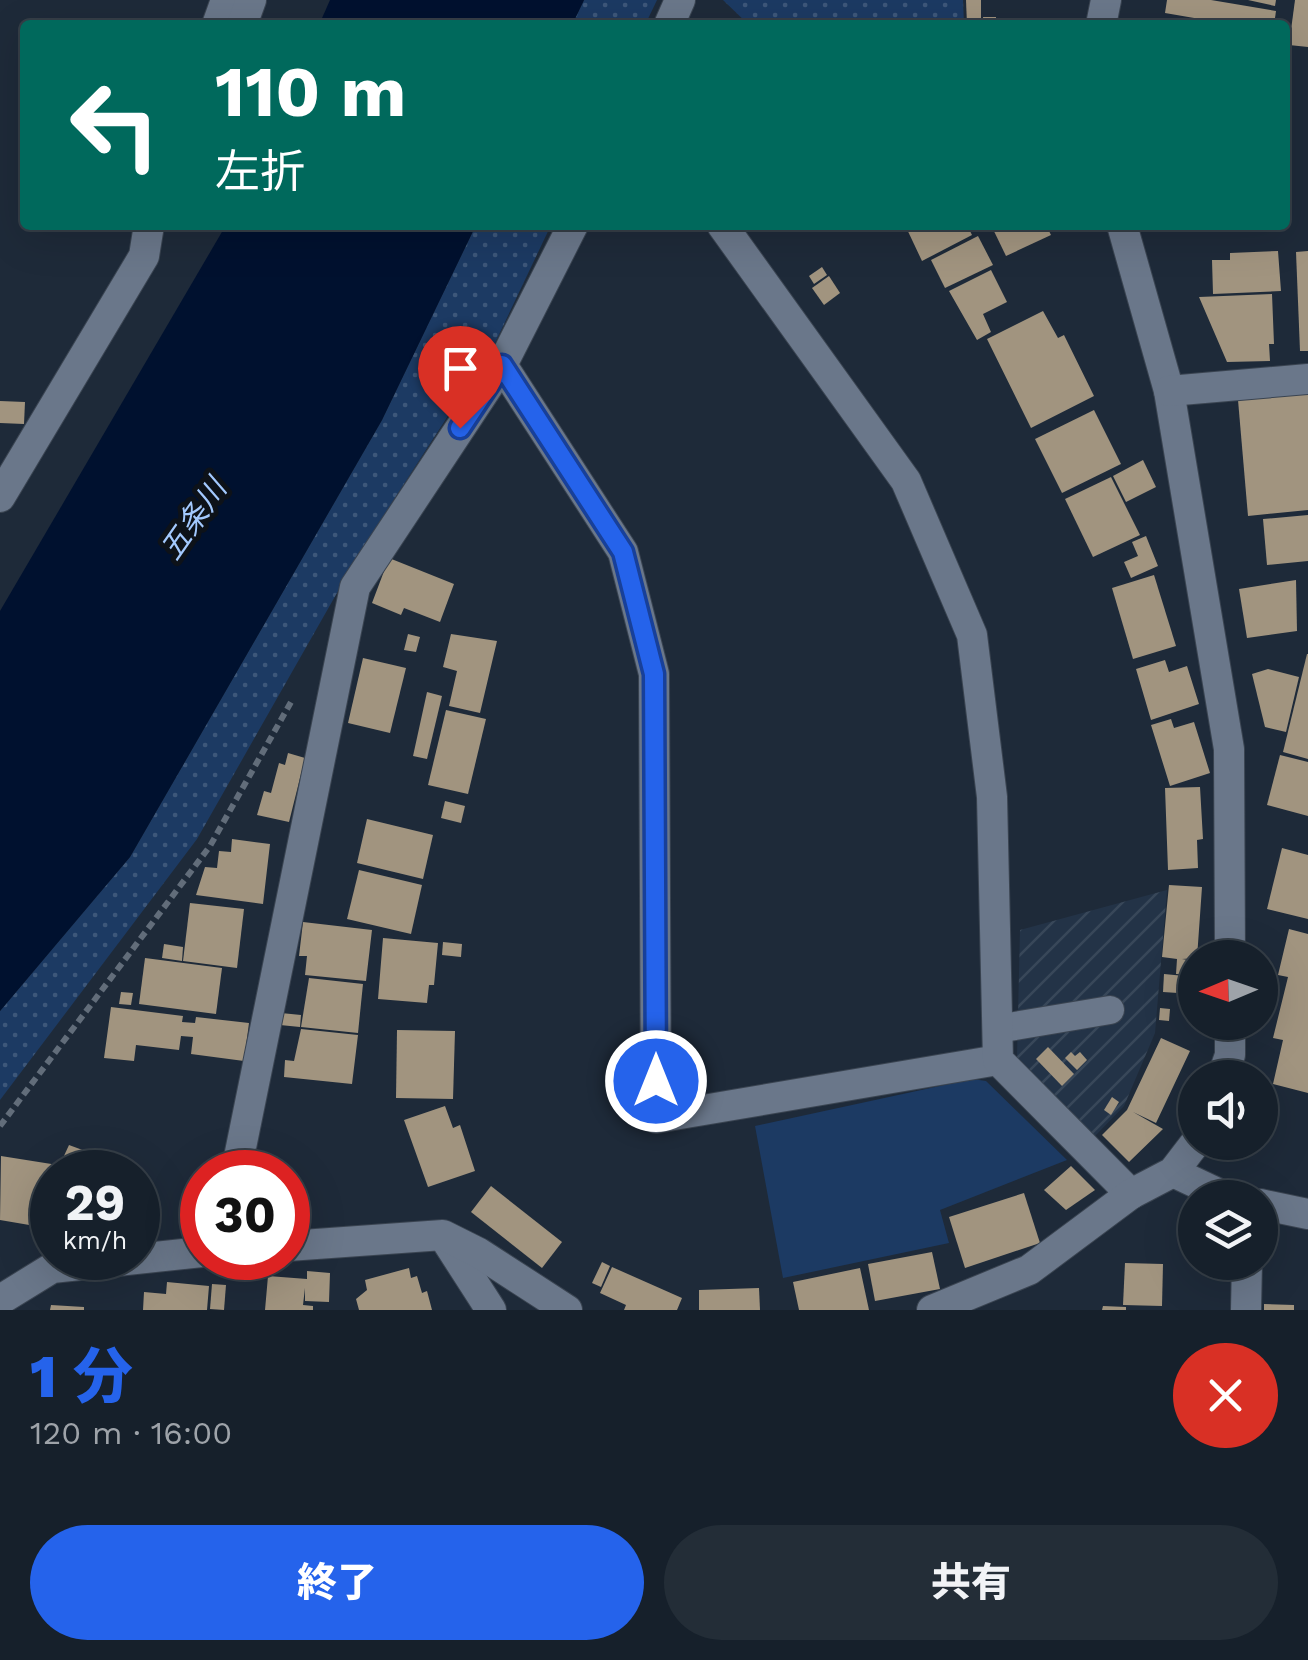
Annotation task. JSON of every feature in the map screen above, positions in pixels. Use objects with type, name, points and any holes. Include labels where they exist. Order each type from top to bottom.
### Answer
[{"type":"street","points":[[241,1150],[356,588],[502,365],[570,230]]},
{"type":"street","points":[[726,230],[906,481],[972,635],[992,798],[998,1060],[1131,1194]]},
{"type":"street","points":[[1123,230],[1169,391],[1229,749],[1230,940]]},
{"type":"street","points":[[0,497],[146,239]]},
{"type":"street","points":[[502,365],[623,552],[654,674],[656,1118],[998,1060]]},
{"type":"street","points":[[1169,391],[1308,378]]},
{"type":"street","points":[[932,1310],[1030,1270],[1131,1194],[1174,1172],[1183,1160]]},
{"type":"street","points":[[1174,1172],[1191,1180]]},
{"type":"street","points":[[1278,1208],[1308,1214]]},
{"type":"street","points":[[442,1235],[491,1310]]},
{"type":"street","points":[[310,1244],[442,1235],[479,1252],[567,1310]]},
{"type":"street","points":[[0,1300],[52,1268],[180,1254]]},
{"type":"street","points":[[1246,1310],[1247,1280]]},
{"type":"lane","points":[[997,1029],[1110,1010]]},
{"type":"path","points":[[0,1126],[210,846],[297,691]]},
{"type":"shaded area","points":[[584,0],[657,0],[647,20],[574,20]]},
{"type":"shaded area","points":[[723,0],[963,0],[964,20],[744,20]]},
{"type":"shaded area","points":[[474,230],[549,230],[495,343],[362,549],[197,839],[0,1100],[0,1011],[130,857],[382,420]]},
{"type":"shaded area","points":[[1167,890],[1155,1033],[1124,1106],[1094,1137],[1017,1058],[1020,930]]},
{"type":"shaded area","points":[[972,1079],[986,1081],[1067,1160],[940,1210],[949,1243],[783,1278],[755,1126]]},
{"type":"water","points":[[330,0],[584,0],[574,20],[321,20]]},
{"type":"water","name":"五条川","points":[[223,230],[474,230],[382,420],[130,857],[0,1011],[0,611]]},
{"type":"building","points":[[966,0],[981,0],[981,20],[967,20]]},
{"type":"building","points":[[1167,0],[1211,0],[1276,11],[1275,20],[1206,20],[1165,13]]},
{"type":"building","points":[[1248,0],[1276,0],[1275,6]]},
{"type":"building","points":[[1295,0],[1308,0],[1308,47],[1290,45]]},
{"type":"building","points":[[907,230],[970,230],[972,235],[922,261]]},
{"type":"building","points":[[993,230],[1048,230],[1051,235],[1006,256]]},
{"type":"building","points":[[978,236],[993,265],[945,288],[931,260]]},
{"type":"building","points":[[1278,251],[1281,291],[1213,294],[1212,260],[1230,260],[1230,253]]},
{"type":"building","points":[[1308,251],[1308,351],[1300,351],[1296,252]]},
{"type":"building","points":[[822,267],[827,275],[814,284],[809,276]]},
{"type":"building","points":[[991,270],[1007,302],[983,314],[991,332],[977,340],[949,291]]},
{"type":"building","points":[[829,276],[840,293],[824,305],[812,288]]},
{"type":"building","points":[[1272,294],[1274,344],[1269,344],[1270,361],[1227,362],[1199,297]]},
{"type":"building","points":[[1043,311],[1058,338],[1064,335],[1094,396],[1031,428],[987,339]]},
{"type":"building","points":[[1308,393],[1308,510],[1248,516],[1238,400]]},
{"type":"building","points":[[0,401],[25,402],[24,424],[0,423]]},
{"type":"building","points":[[1094,410],[1121,464],[1062,493],[1035,439]]},
{"type":"building","points":[[1143,460],[1156,487],[1126,502],[1113,476]]},
{"type":"building","points":[[1111,477],[1140,535],[1093,557],[1065,499]]},
{"type":"building","points":[[1308,515],[1308,561],[1267,565],[1263,519]]},
{"type":"building","points":[[1146,536],[1158,566],[1131,578],[1124,562],[1138,556],[1132,542]]},
{"type":"building","points":[[389,558],[454,584],[440,622],[404,608],[401,615],[372,603]]},
{"type":"building","points":[[1154,575],[1176,646],[1133,659],[1112,588]]},
{"type":"building","points":[[1296,580],[1297,631],[1247,638],[1239,589]]},
{"type":"building","points":[[408,634],[420,637],[416,652],[404,650]]},
{"type":"building","points":[[451,634],[497,641],[480,713],[449,706],[457,671],[443,667]]},
{"type":"building","points":[[1308,654],[1308,759],[1283,752]]},
{"type":"building","points":[[363,658],[406,668],[390,733],[348,723]]},
{"type":"building","points":[[1165,660],[1169,672],[1187,666],[1199,704],[1151,720],[1136,669]]},
{"type":"building","points":[[1268,669],[1299,677],[1286,732],[1265,727],[1252,674]]},
{"type":"building","points":[[427,692],[442,696],[427,759],[413,756]]},
{"type":"building","points":[[446,710],[486,719],[468,794],[428,785]]},
{"type":"building","points":[[1171,719],[1174,728],[1194,722],[1210,773],[1170,786],[1151,725]]},
{"type":"building","points":[[288,753],[305,758],[289,822],[257,815],[264,791],[271,793],[279,763],[285,765]]},
{"type":"building","points":[[1280,755],[1308,762],[1308,816],[1267,805]]},
{"type":"building","points":[[1200,787],[1203,839],[1197,840],[1198,868],[1168,870],[1165,788]]},
{"type":"building","points":[[445,801],[465,806],[461,823],[441,818]]},
{"type":"building","points":[[367,819],[433,835],[423,879],[357,863]]},
{"type":"building","points":[[232,839],[270,844],[263,904],[196,895],[205,867],[217,868],[219,851],[231,852]]},
{"type":"building","points":[[1282,848],[1308,855],[1308,919],[1267,909]]},
{"type":"building","points":[[359,870],[422,885],[411,934],[347,919]]},
{"type":"building","points":[[1169,885],[1202,887],[1198,940],[1178,940],[1178,974],[1177,959],[1162,957]]},
{"type":"building","points":[[190,903],[244,909],[237,968],[183,961]]},
{"type":"building","points":[[303,922],[372,930],[366,981],[305,975],[307,956],[299,956]]},
{"type":"building","points":[[1289,929],[1308,934],[1308,1093],[1278,1085],[1283,1040],[1278,1039],[1278,1018],[1288,977],[1278,975]]},
{"type":"building","points":[[383,938],[438,943],[434,985],[429,985],[427,1003],[378,999]]},
{"type":"building","points":[[443,942],[462,944],[461,957],[442,955]]},
{"type":"building","points":[[164,944],[183,947],[182,961],[162,958]]},
{"type":"building","points":[[145,958],[222,968],[216,1014],[139,1004]]},
{"type":"building","points":[[1164,974],[1178,975],[1178,993],[1163,992]]},
{"type":"building","points":[[309,978],[363,984],[358,1033],[301,1027]]},
{"type":"building","points":[[121,992],[133,993],[131,1005],[119,1004]]},
{"type":"building","points":[[111,1007],[183,1016],[182,1022],[195,1023],[196,1017],[249,1023],[244,1061],[191,1054],[193,1037],[181,1036],[179,1050],[136,1045],[134,1061],[104,1058]]},
{"type":"building","points":[[1160,1008],[1170,1009],[1169,1021],[1159,1020]]},
{"type":"building","points":[[281,1013],[301,1015],[300,1027],[280,1025]]},
{"type":"building","points":[[301,1029],[358,1035],[352,1084],[284,1077],[285,1060],[294,1061]]},
{"type":"building","points":[[397,1030],[455,1031],[453,1099],[396,1098]]},
{"type":"building","points":[[1161,1038],[1190,1051],[1186,1060],[1178,1060],[1178,1076],[1156,1123],[1133,1112],[1163,1129],[1129,1162],[1102,1135],[1127,1110]]},
{"type":"building","points":[[1048,1047],[1074,1074],[1062,1086],[1036,1059]]},
{"type":"building","points":[[1071,1052],[1075,1056],[1080,1052],[1087,1060],[1077,1070],[1065,1058]]},
{"type":"building","points":[[1112,1097],[1119,1102],[1111,1115],[1104,1110]]},
{"type":"building","points":[[445,1106],[453,1128],[460,1125],[475,1171],[428,1187],[404,1120]]},
{"type":"building","points":[[1,1156],[30,1161],[30,1225],[0,1220]]},
{"type":"building","points":[[1071,1166],[1095,1190],[1066,1210],[1044,1190]]},
{"type":"building","points":[[491,1186],[562,1242],[542,1268],[471,1212]]},
{"type":"building","points":[[1024,1193],[1040,1243],[965,1268],[949,1217]]},
{"type":"building","points":[[932,1252],[940,1289],[875,1301],[868,1264]]},
{"type":"building","points":[[602,1262],[610,1266],[601,1287],[592,1283]]},
{"type":"building","points":[[1125,1263],[1163,1264],[1162,1306],[1123,1305]]},
{"type":"building","points":[[612,1267],[682,1298],[677,1310],[624,1310],[626,1305],[600,1293]]},
{"type":"building","points":[[409,1268],[411,1278],[417,1276],[422,1293],[427,1291],[432,1310],[359,1310],[356,1299],[367,1290],[365,1280]]},
{"type":"building","points":[[860,1268],[869,1310],[799,1310],[793,1282]]},
{"type":"building","points":[[310,1271],[330,1273],[329,1302],[305,1301],[305,1288],[303,1305],[313,1306],[313,1310],[265,1310],[268,1280],[310,1280]]},
{"type":"building","points":[[167,1282],[209,1286],[207,1310],[143,1310],[144,1292],[166,1294]]},
{"type":"building","points":[[212,1284],[226,1285],[224,1310],[210,1309]]},
{"type":"building","points":[[759,1288],[760,1310],[699,1310],[699,1290]]},
{"type":"building","points":[[1264,1304],[1294,1305],[1294,1310],[1264,1310]]},
{"type":"building","points":[[51,1305],[84,1307],[84,1310],[50,1310]]},
{"type":"building","points":[[1103,1306],[1126,1307],[1126,1310],[1102,1310]]},
{"type":"route","points":[[460,428],[502,365],[623,552],[654,674],[656,1081]]}]
